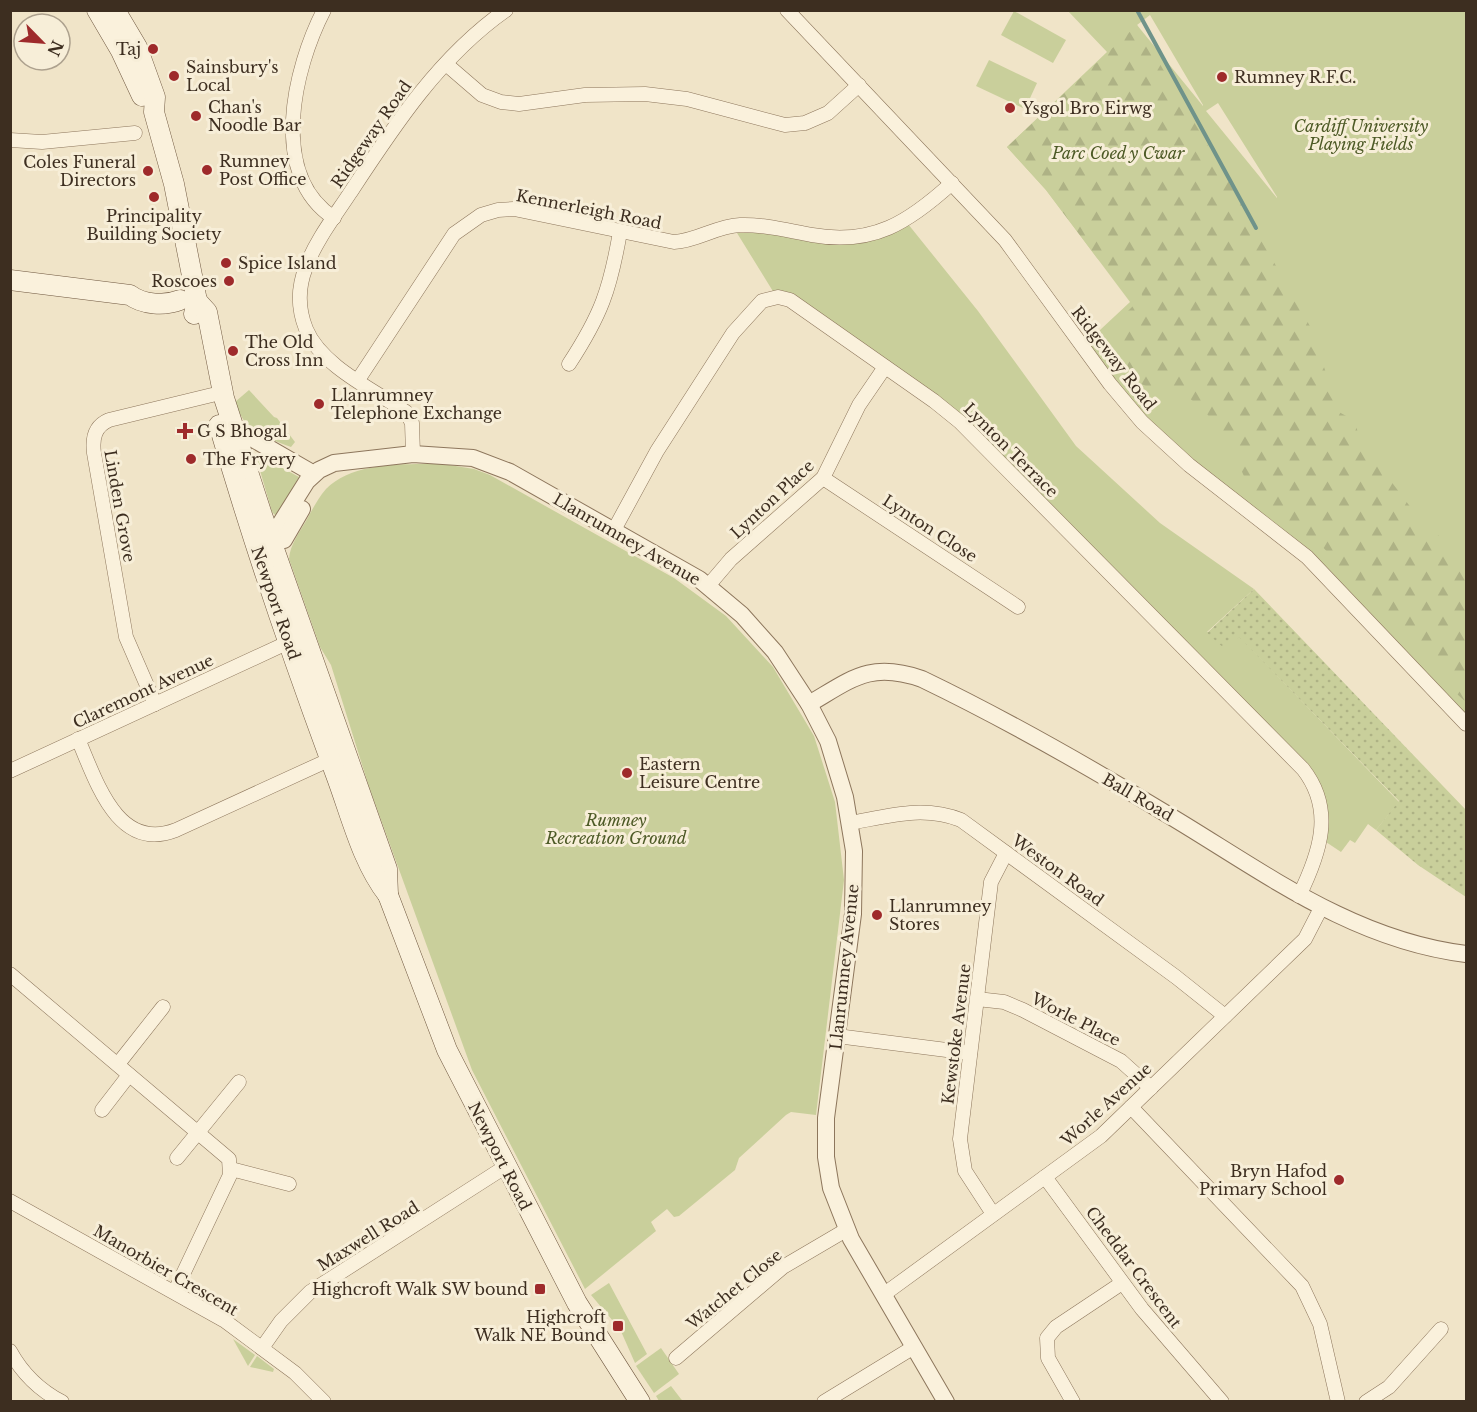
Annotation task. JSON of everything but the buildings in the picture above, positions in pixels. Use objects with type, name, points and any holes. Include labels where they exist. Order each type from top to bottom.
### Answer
[{"type":"main road","name":"Newport Road","points":[[97,10],[128,64],[144,101],[154,112]]},
{"type":"main road","name":"Newport Road","points":[[122,13],[155,97],[154,112],[174,184],[188,301],[194,314],[204,397],[263,542],[387,869],[388,895]]},
{"type":"main road","points":[[10,280],[130,296],[137,301],[169,305],[188,301]]},
{"type":"main road","name":"Newport Road","points":[[188,301],[207,312],[224,398],[289,642],[374,878],[388,895],[447,1050],[505,1167],[577,1303],[640,1401]]},
{"type":"street","points":[[324,10],[296,85],[292,128],[302,178],[316,204],[333,218]]},
{"type":"street","points":[[481,10],[490,22]]},
{"type":"street","name":"Ridgeway Road","points":[[358,380],[326,358],[312,342],[303,321],[300,301],[305,268],[333,218],[402,114],[446,64],[506,10]]},
{"type":"street","name":"Ridgeway Road","points":[[787,10],[1017,254],[1078,342],[1142,422],[1189,465],[1307,557],[1467,724]]},
{"type":"street","points":[[446,64],[482,95],[501,102],[519,104],[585,95],[645,94],[707,104],[785,125],[805,123],[828,113],[859,85]]},
{"type":"street","points":[[10,140],[42,142],[135,133]]},
{"type":"street","name":"Kennerleigh Road","points":[[358,380],[445,245],[471,219],[498,210],[514,210],[674,242],[692,239],[722,227],[741,225],[829,238],[854,237],[881,232],[908,220],[952,183]]},
{"type":"street","points":[[569,364],[591,331],[604,304],[620,232]]},
{"type":"street","name":"Lynton Terrace","points":[[614,530],[675,421],[733,333],[762,301],[778,297],[790,300],[934,401],[960,422],[1303,769],[1318,794],[1323,824],[1317,857],[1299,896]]},
{"type":"street","name":"Lynton Place","points":[[708,585],[731,559],[823,478],[859,405],[885,368]]},
{"type":"street","points":[[358,380],[408,416],[412,430],[413,454]]},
{"type":"street","name":"Linden Grove","points":[[155,704],[126,637],[93,445],[94,435],[103,423],[204,397]]},
{"type":"street","points":[[234,429],[314,474],[263,542]]},
{"type":"street","name":"Llanrumney Avenue","points":[[314,474],[334,463],[345,464],[413,454],[456,455],[492,464],[614,530],[708,585],[759,633],[789,672],[809,704],[832,752],[850,823],[854,895],[826,1118],[826,1157],[834,1199],[846,1230],[946,1401]]},
{"type":"street","name":"Llanrumney Avenue","points":[[263,542],[284,540],[318,484],[345,464]]},
{"type":"street","name":"Lynton Close","points":[[823,478],[1018,607]]},
{"type":"street","name":"Claremont Avenue","points":[[10,771],[289,642]]},
{"type":"street","name":"Ball Road","points":[[809,704],[844,682],[861,675],[896,672],[922,679],[1120,786],[1321,908],[1410,943],[1467,954]]},
{"type":"street","points":[[78,739],[102,792],[117,816],[134,830],[154,836],[176,830],[331,759]]},
{"type":"street","name":"Weston Road","points":[[850,823],[917,811],[939,813],[969,824],[1192,988],[1225,1016]]},
{"type":"street","name":"Kewstoke Avenue","points":[[993,1214],[969,1179],[960,1152],[991,882],[1006,853]]},
{"type":"street","name":"Worle Avenue","points":[[883,1295],[1092,1143],[1305,939],[1321,908]]},
{"type":"street","points":[[10,974],[225,1155],[231,1169],[175,1291]]},
{"type":"street","name":"Worle Place","points":[[977,999],[1004,1002],[1023,1010],[1121,1061],[1151,1088]]},
{"type":"street","points":[[118,1064],[163,1007]]},
{"type":"street","points":[[837,1036],[970,1053]]},
{"type":"street","points":[[102,1110],[129,1075]]},
{"type":"street","points":[[177,1158],[239,1083]]},
{"type":"street","points":[[1131,1107],[1302,1286],[1320,1324],[1338,1401]]},
{"type":"street","name":"Maxwell Road","points":[[262,1348],[281,1321],[310,1292],[505,1167]]},
{"type":"street","points":[[231,1169],[289,1184]]},
{"type":"street","name":"Cheddar Crescent","points":[[1046,1177],[1122,1283],[1222,1401]]},
{"type":"street","name":"Manorbier Crescent","points":[[10,1201],[175,1291],[262,1348],[324,1401]]},
{"type":"street","name":"Watchet Close","points":[[676,1358],[783,1267],[846,1230]]},
{"type":"street","points":[[1073,1401],[1048,1358],[1047,1338],[1056,1327],[1122,1283]]},
{"type":"street","points":[[1366,1401],[1389,1388],[1441,1329]]},
{"type":"street","points":[[824,1401],[914,1347]]},
{"type":"street","points":[[10,1351],[41,1397],[62,1401]]},
{"type":"green space","points":[[1014,11],[1066,40],[1053,63],[1001,35]]},
{"type":"green space","name":"Cardiff University Playing Fields","points":[[1068,11],[1466,11],[1466,717],[1310,554],[1192,462],[1146,419],[1085,344],[1130,302],[1046,190],[1007,147],[1107,52]],"holes":[[[1150,15],[1203,105],[1203,106],[1137,25]],[[1218,103],[1277,197],[1277,198],[1206,111]]]},
{"type":"green space","name":"Parc Coed y Cwar","points":[[1137,25],[1311,328],[1339,412],[1355,421],[1362,450],[1387,476],[1427,529],[1448,541],[1458,565],[1466,570],[1466,702],[1449,687],[1441,662],[1416,650],[1358,588],[1344,582],[1335,560],[1317,541],[1283,524],[1269,506],[1250,490],[1229,442],[1203,409],[1179,390],[1150,388],[1135,381],[1118,345],[1120,326],[1126,313],[1142,297],[1141,288],[1128,287],[1097,258],[1046,190],[1007,147]]},
{"type":"green space","points":[[989,60],[1037,83],[1025,109],[976,86]]},
{"type":"green space","points":[[908,224],[978,311],[1076,446],[1160,523],[1254,589],[1207,632],[1239,636],[1399,802],[1376,830],[1368,824],[1355,843],[1350,840],[1341,852],[1326,842],[1323,795],[965,421],[774,293],[737,233],[760,233],[761,230],[809,239]]},
{"type":"green space","points":[[249,390],[277,418],[295,442],[291,447],[256,432],[244,421],[235,402]]},
{"type":"green space","points":[[255,453],[299,477],[276,516],[272,512]]},
{"type":"green space","name":"Rumney Recreation Ground","points":[[443,464],[474,469],[490,475],[674,578],[726,616],[773,667],[814,736],[835,802],[844,880],[816,1115],[791,1112],[786,1115],[739,1158],[735,1170],[679,1216],[674,1217],[667,1209],[651,1222],[656,1231],[585,1289],[472,1070],[369,787],[331,665],[320,647],[289,559],[293,544],[315,504],[326,489],[337,480],[351,473],[381,466]]},
{"type":"green space","points":[[1254,589],[1466,810],[1466,897],[1418,865],[1376,830],[1399,801],[1239,637],[1225,649],[1207,633]]},
{"type":"green space","points":[[609,1283],[647,1354],[635,1363],[616,1320],[613,1321],[591,1295]]},
{"type":"green space","points":[[233,1339],[255,1355],[248,1366]]},
{"type":"green space","points":[[661,1348],[679,1374],[654,1393],[636,1366]]},
{"type":"green space","points":[[257,1356],[274,1369],[273,1372],[250,1367]]},
{"type":"green space","points":[[671,1386],[683,1401],[659,1401],[656,1396]]},
{"type":"waterway","points":[[1137,10],[1256,228]]},
{"type":"place","name":"Taj","points":[[153,49]]},
{"type":"place","name":"Sainsbury's Local","points":[[174,76]]},
{"type":"place","name":"Rumney R.F.C.","points":[[1222,77]]},
{"type":"place","name":"Ysgol Bro Eirwg","points":[[1010,108]]},
{"type":"place","name":"Chan's Noodle Bar","points":[[196,116]]},
{"type":"place","name":"Rumney Post Office","points":[[207,170]]},
{"type":"place","name":"Coles Funeral Directors","points":[[148,171]]},
{"type":"place","name":"Principality Building Society","points":[[154,197]]},
{"type":"place","name":"Spice Island","points":[[226,263]]},
{"type":"place","name":"Roscoes","points":[[229,281]]},
{"type":"place","name":"The Old Cross Inn","points":[[233,351]]},
{"type":"place","name":"Llanrumney Telephone Exchange","points":[[319,404]]},
{"type":"place","name":"G S Bhogal","points":[[185,431]]},
{"type":"place","name":"The Fryery","points":[[191,459]]},
{"type":"place","name":"Eastern Leisure Centre","points":[[627,773]]},
{"type":"place","name":"Llanrumney Stores","points":[[877,915]]},
{"type":"place","name":"Bryn Hafod Primary School","points":[[1339,1180]]},
{"type":"place","name":"Highcroft Walk SW bound","points":[[540,1289]]},
{"type":"place","name":"Highcroft Walk NE Bound","points":[[618,1326]]}]
